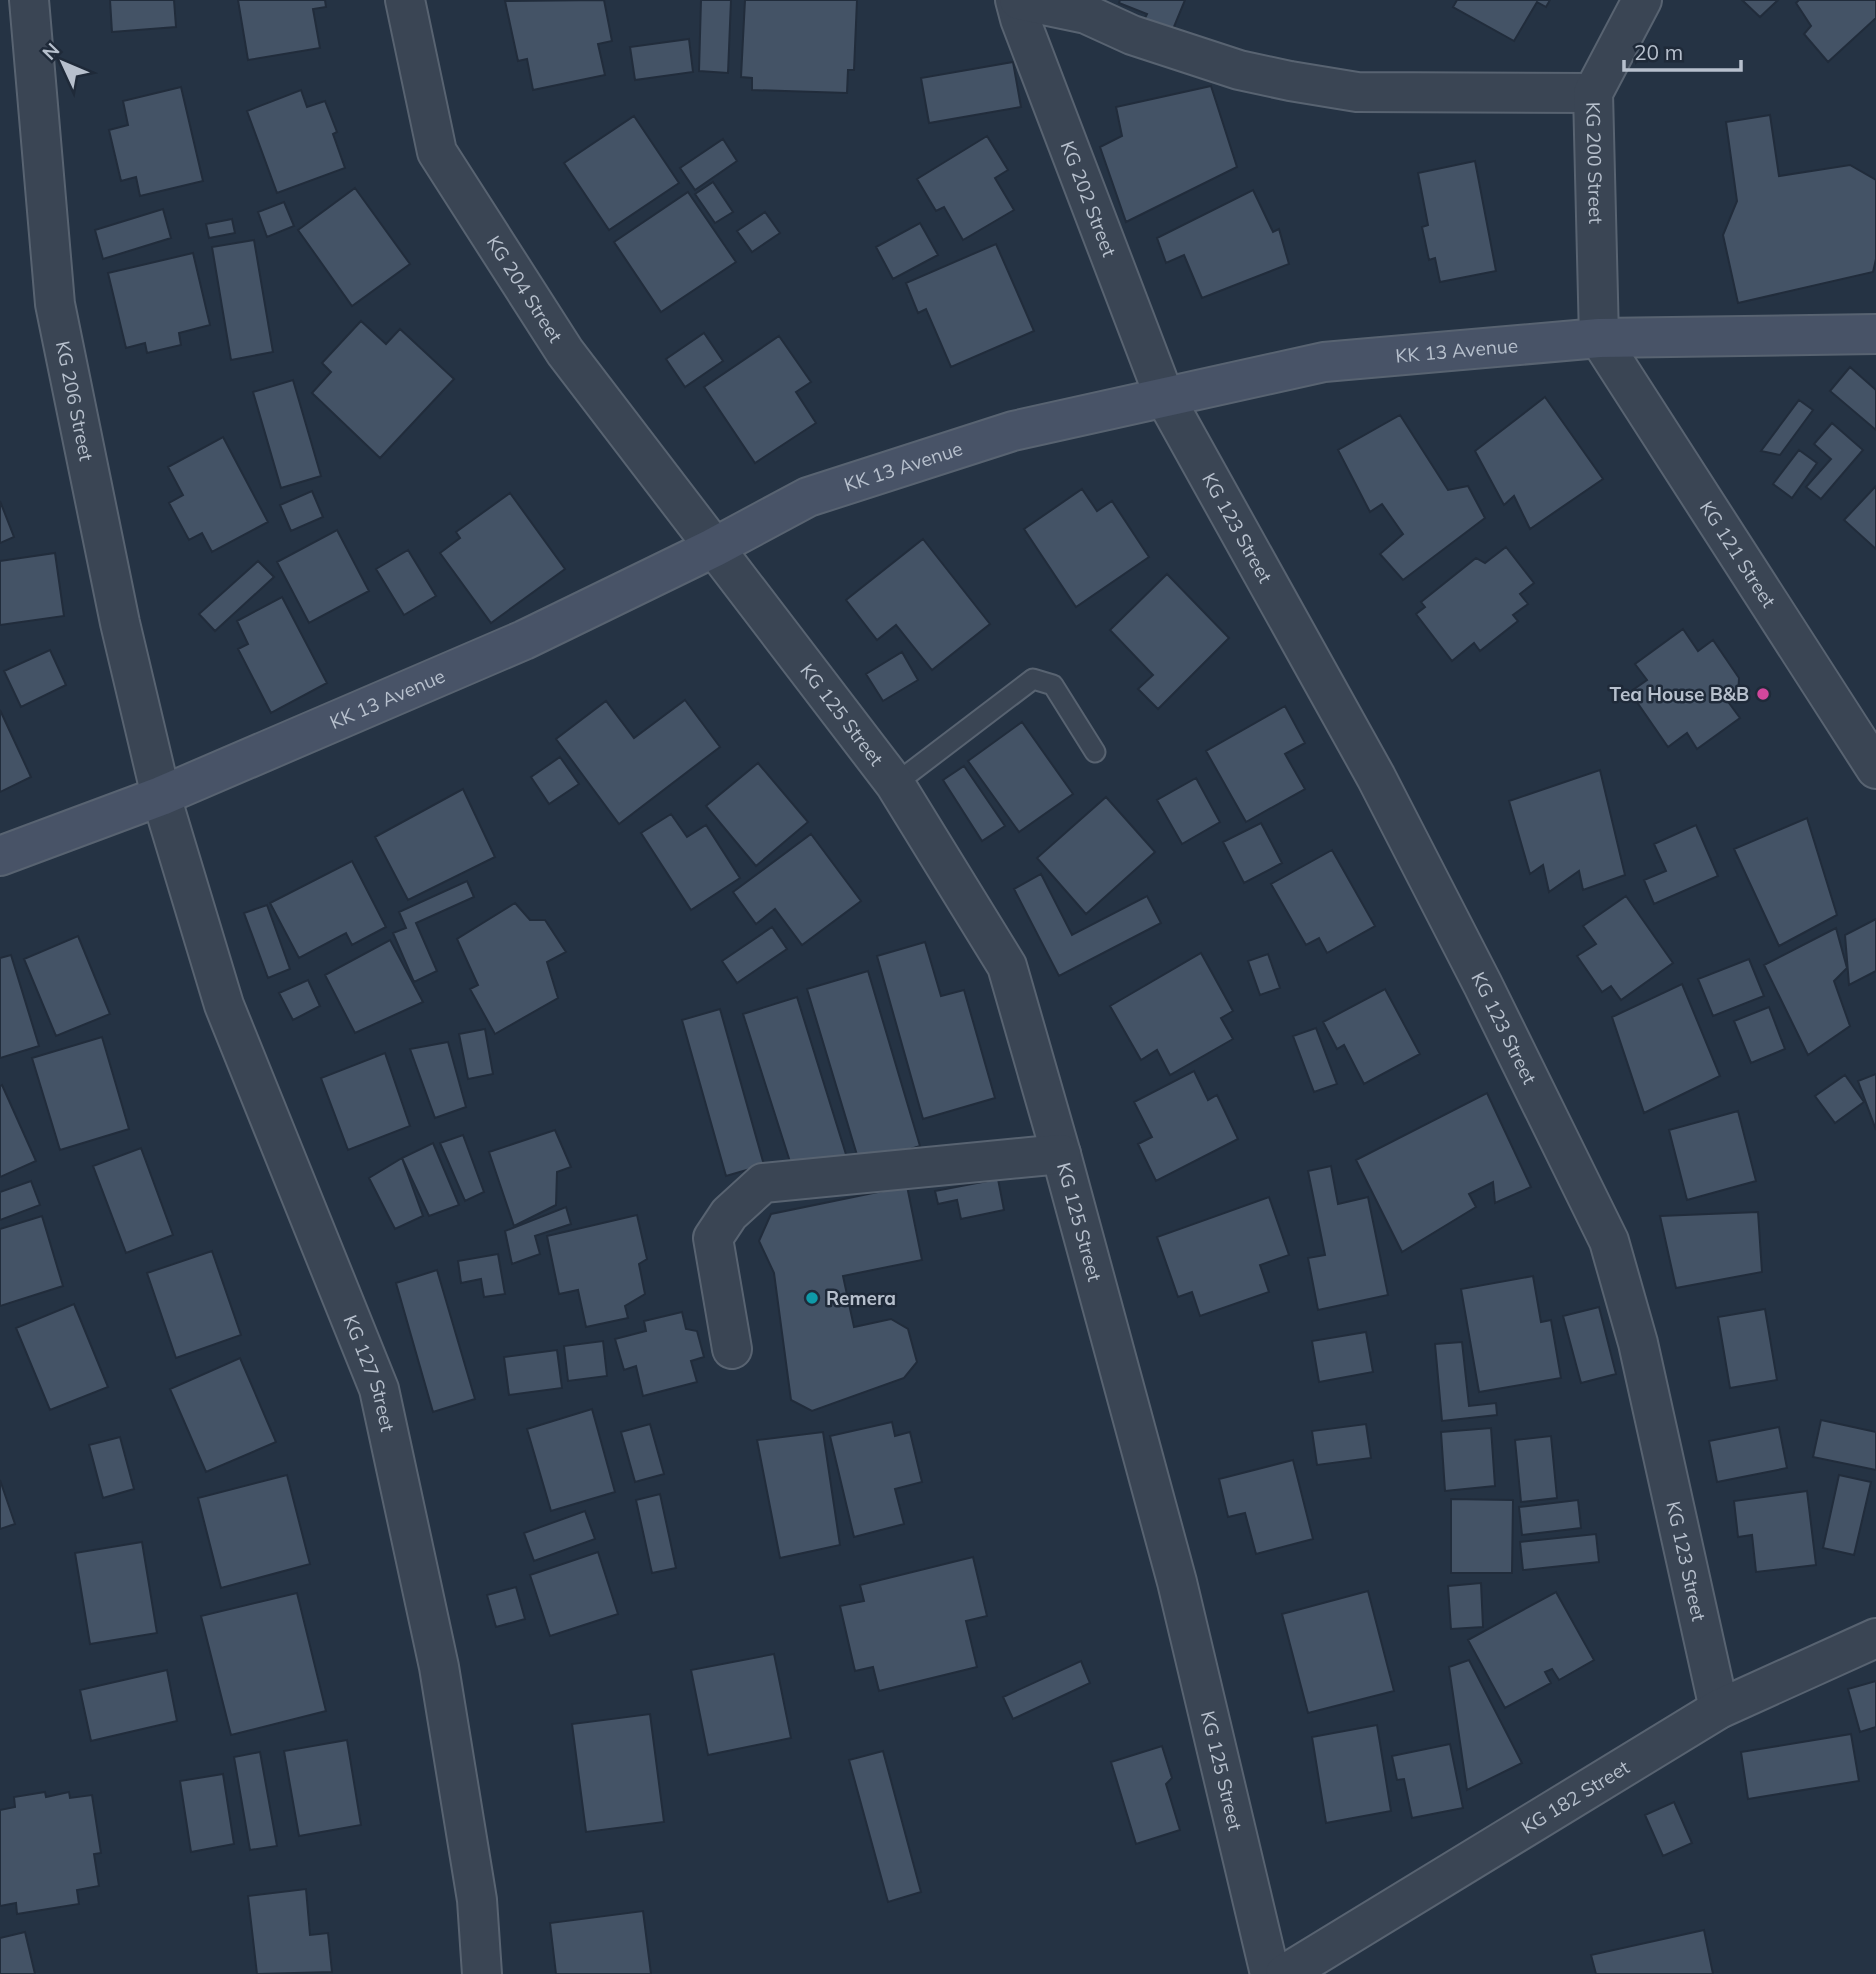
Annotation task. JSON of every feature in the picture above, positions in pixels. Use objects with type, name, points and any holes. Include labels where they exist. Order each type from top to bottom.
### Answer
[{"type":"main road","name":"KK 13 Avenue","points":[[0,856],[161,796],[524,640],[713,548],[808,497],[1013,431],[1324,362],[1599,338],[1876,334]]},
{"type":"street","name":"KG 206 Street","points":[[29,0],[55,304],[117,610],[161,796]]},
{"type":"street","name":"KG 204 Street","points":[[404,0],[437,152],[565,352],[713,548]]},
{"type":"street","points":[[1017,0],[1086,14],[1132,35],[1239,70],[1357,92],[1592,93]]},
{"type":"street","name":"KG 202 Street","points":[[1017,0],[1020,19],[1164,396]]},
{"type":"street","name":"KG 200 Street","points":[[1599,338],[1592,93],[1642,0]]},
{"type":"street","name":"KG 121 Street","points":[[1599,338],[1876,769]]},
{"type":"street","name":"KG 123 Street","points":[[1164,396],[1376,777],[1489,997],[1609,1241],[1638,1343],[1719,1709]]},
{"type":"street","name":"KG 125 Street","points":[[713,548],[895,784],[1007,966],[1177,1582],[1270,1974]]},
{"type":"street","name":"KG 127 Street","points":[[161,796],[224,1005],[379,1389],[439,1667],[477,1900],[482,1974]]},
{"type":"street","points":[[732,1349],[713,1238],[729,1214],[763,1183],[1061,1154]]},
{"type":"street","name":"KG 182 Street","points":[[1285,1974],[1719,1709],[1876,1638]]},
{"type":"lane","points":[[895,784],[1033,678],[1053,685],[1095,752]]},
{"type":"building","points":[[110,0],[174,0],[176,27],[112,32]]},
{"type":"building","points":[[238,0],[325,0],[326,7],[313,9],[320,48],[248,60]]},
{"type":"building","points":[[604,0],[612,41],[598,44],[605,75],[533,90],[527,59],[518,61],[505,1]]},
{"type":"building","points":[[701,0],[731,0],[728,73],[699,71]]},
{"type":"building","points":[[745,0],[857,0],[854,70],[848,70],[847,93],[752,90],[752,78],[741,77]]},
{"type":"building","points":[[1120,0],[1185,0],[1171,34],[1143,22],[1147,14],[1119,3]]},
{"type":"building","points":[[1457,0],[1550,0],[1546,7],[1537,2],[1514,41],[1453,7]]},
{"type":"building","points":[[1742,0],[1778,0],[1760,17]]},
{"type":"building","points":[[1799,0],[1876,0],[1876,18],[1828,62],[1804,34],[1811,26],[1796,3]]},
{"type":"building","points":[[689,39],[693,72],[635,80],[630,47]]},
{"type":"building","points":[[1013,62],[1021,107],[929,123],[921,78]]},
{"type":"building","points":[[1211,86],[1237,167],[1126,222],[1100,147],[1122,136],[1116,107]]},
{"type":"building","points":[[181,87],[203,181],[140,196],[136,177],[121,181],[109,130],[128,125],[123,101]]},
{"type":"building","points":[[301,90],[307,107],[325,101],[337,132],[333,134],[345,168],[277,193],[247,111]]},
{"type":"building","points":[[1770,115],[1779,176],[1850,165],[1876,180],[1876,259],[1873,272],[1738,303],[1723,235],[1737,201],[1726,122]]},
{"type":"building","points":[[634,116],[679,183],[609,230],[564,163]]},
{"type":"building","points":[[987,136],[1008,170],[995,178],[1014,210],[963,240],[944,207],[936,211],[917,179]]},
{"type":"building","points":[[723,139],[737,161],[695,190],[680,168]]},
{"type":"building","points":[[1475,161],[1496,271],[1440,282],[1435,258],[1429,260],[1422,227],[1428,225],[1418,173]]},
{"type":"building","points":[[713,182],[733,212],[715,223],[695,194]]},
{"type":"building","points":[[355,188],[410,264],[352,306],[298,230]]},
{"type":"building","points":[[1253,190],[1273,232],[1279,229],[1289,264],[1202,298],[1184,255],[1166,263],[1157,238]]},
{"type":"building","points":[[688,192],[736,262],[661,312],[614,242]]},
{"type":"building","points":[[284,202],[294,226],[267,237],[258,212]]},
{"type":"building","points":[[163,209],[171,238],[103,259],[95,230]]},
{"type":"building","points":[[765,212],[780,233],[752,252],[737,231]]},
{"type":"building","points":[[232,219],[235,233],[209,238],[206,224]]},
{"type":"building","points":[[920,223],[938,255],[893,279],[876,247]]},
{"type":"building","points":[[254,240],[273,352],[231,360],[212,247]]},
{"type":"building","points":[[996,244],[1034,331],[951,367],[926,309],[918,313],[906,283]]},
{"type":"building","points":[[193,253],[210,325],[179,333],[181,345],[147,353],[145,343],[126,348],[108,273]]},
{"type":"building","points":[[361,321],[386,344],[400,329],[454,379],[380,458],[312,393],[331,372],[322,363]]},
{"type":"building","points":[[704,333],[723,361],[685,387],[666,359]]},
{"type":"building","points":[[779,336],[811,382],[796,392],[816,423],[755,463],[704,387]]},
{"type":"building","points":[[1850,367],[1876,390],[1876,430],[1830,391]]},
{"type":"building","points":[[293,380],[321,476],[281,488],[253,392]]},
{"type":"building","points":[[1545,397],[1603,479],[1530,529],[1514,496],[1504,505],[1475,451]]},
{"type":"building","points":[[1799,400],[1813,410],[1780,455],[1761,451]]},
{"type":"building","points":[[1400,415],[1448,490],[1468,486],[1485,518],[1403,580],[1380,554],[1403,534],[1382,504],[1370,512],[1338,450]]},
{"type":"building","points":[[1832,423],[1863,450],[1821,499],[1806,487],[1831,459],[1814,444]]},
{"type":"building","points":[[223,437],[268,522],[212,552],[202,533],[189,540],[169,503],[183,495],[168,467]]},
{"type":"building","points":[[1799,450],[1817,463],[1792,498],[1773,484]]},
{"type":"building","points":[[1876,486],[1876,549],[1844,520]]},
{"type":"building","points":[[1082,489],[1097,511],[1112,501],[1149,557],[1076,607],[1024,529]]},
{"type":"building","points":[[312,491],[323,517],[291,531],[280,505]]},
{"type":"building","points":[[510,493],[565,569],[491,623],[440,553],[460,538],[456,532]]},
{"type":"building","points":[[0,501],[14,537],[0,543]]},
{"type":"building","points":[[337,530],[369,591],[309,623],[277,562]]},
{"type":"building","points":[[923,539],[990,624],[932,670],[896,625],[877,640],[846,600]]},
{"type":"building","points":[[1506,547],[1534,583],[1520,594],[1528,604],[1513,615],[1518,621],[1480,651],[1474,643],[1452,661],[1416,614],[1425,607],[1421,602],[1476,558],[1485,563]]},
{"type":"building","points":[[408,550],[436,596],[404,615],[376,569]]},
{"type":"building","points":[[55,553],[64,616],[0,625],[0,561]]},
{"type":"building","points":[[258,561],[274,577],[215,631],[199,614]]},
{"type":"building","points":[[1167,574],[1229,638],[1158,709],[1138,689],[1153,675],[1110,630]]},
{"type":"building","points":[[282,597],[327,683],[271,713],[238,649],[248,644],[237,621]]},
{"type":"building","points":[[1683,629],[1698,651],[1713,640],[1739,678],[1738,696],[1729,703],[1740,718],[1697,749],[1687,733],[1668,747],[1630,692],[1647,680],[1635,664]]},
{"type":"building","points":[[50,650],[66,685],[21,707],[4,671]]},
{"type":"building","points":[[902,652],[918,680],[883,701],[866,674]]},
{"type":"building","points":[[685,700],[720,747],[619,824],[556,739],[606,701],[634,738]]},
{"type":"building","points":[[1285,706],[1305,743],[1285,754],[1305,789],[1246,822],[1206,751]]},
{"type":"building","points":[[0,710],[31,777],[0,792]]},
{"type":"building","points":[[1022,722],[1073,794],[1019,832],[968,761]]},
{"type":"building","points":[[560,757],[579,784],[549,804],[531,777]]},
{"type":"building","points":[[758,763],[808,822],[756,866],[706,806]]},
{"type":"building","points":[[964,766],[1005,826],[982,841],[943,780]]},
{"type":"building","points":[[1600,770],[1625,875],[1583,890],[1579,871],[1549,892],[1543,865],[1530,874],[1509,801]]},
{"type":"building","points":[[1196,778],[1220,822],[1182,844],[1157,800]]},
{"type":"building","points":[[463,789],[495,857],[408,900],[375,837]]},
{"type":"building","points":[[1106,797],[1155,852],[1086,914],[1037,858]]},
{"type":"building","points":[[671,814],[687,837],[706,825],[740,878],[691,910],[641,833]]},
{"type":"building","points":[[1807,818],[1837,915],[1779,946],[1734,849]]},
{"type":"building","points":[[1261,823],[1282,863],[1244,883],[1223,842]]},
{"type":"building","points":[[1696,825],[1718,876],[1654,904],[1644,880],[1666,871],[1654,844]]},
{"type":"building","points":[[811,834],[861,901],[802,945],[775,909],[756,924],[733,892]]},
{"type":"building","points":[[1332,850],[1375,926],[1327,953],[1319,938],[1306,945],[1271,884]]},
{"type":"building","points":[[352,861],[386,927],[352,945],[346,933],[299,958],[270,903]]},
{"type":"building","points":[[1041,874],[1072,935],[1147,896],[1161,923],[1059,976],[1014,889]]},
{"type":"building","points":[[467,881],[474,897],[416,923],[437,971],[414,982],[393,933],[406,928],[399,912]]},
{"type":"building","points":[[1626,896],[1673,963],[1621,1000],[1611,986],[1602,992],[1577,956],[1596,944],[1583,926]]},
{"type":"building","points":[[515,903],[530,920],[545,920],[566,952],[547,962],[558,998],[495,1034],[470,989],[478,985],[457,939]]},
{"type":"building","points":[[267,905],[290,969],[268,978],[244,913]]},
{"type":"building","points":[[1876,919],[1876,971],[1849,985],[1845,935]]},
{"type":"building","points":[[772,927],[787,949],[737,983],[722,961]]},
{"type":"building","points":[[1836,928],[1847,968],[1834,981],[1850,1026],[1808,1055],[1764,965]]},
{"type":"building","points":[[78,936],[110,1014],[56,1036],[24,959]]},
{"type":"building","points":[[390,940],[423,1002],[355,1033],[325,975]]},
{"type":"building","points":[[925,942],[941,996],[964,990],[995,1098],[923,1119],[877,956]]},
{"type":"building","points":[[1201,953],[1233,1011],[1221,1018],[1233,1039],[1170,1075],[1157,1050],[1141,1060],[1110,1006]]},
{"type":"building","points":[[1268,954],[1280,988],[1260,995],[1248,961]]},
{"type":"building","points":[[11,955],[39,1046],[0,1058],[0,958]]},
{"type":"building","points":[[1749,959],[1764,996],[1713,1016],[1698,979]]},
{"type":"building","points":[[868,971],[920,1146],[860,1165],[807,989]]},
{"type":"building","points":[[308,980],[320,1006],[293,1020],[279,993]]},
{"type":"building","points":[[1682,984],[1720,1076],[1644,1113],[1612,1017]]},
{"type":"building","points":[[1385,989],[1420,1054],[1364,1084],[1344,1045],[1337,1049],[1323,1022]]},
{"type":"building","points":[[797,997],[849,1164],[792,1168],[743,1014]]},
{"type":"building","points":[[1769,1007],[1785,1049],[1751,1063],[1734,1021]]},
{"type":"building","points":[[720,1009],[764,1165],[726,1176],[682,1020]]},
{"type":"building","points":[[1316,1028],[1337,1084],[1314,1092],[1293,1036]]},
{"type":"building","points":[[485,1029],[493,1074],[468,1079],[459,1034]]},
{"type":"building","points":[[102,1037],[129,1129],[60,1150],[32,1058]]},
{"type":"building","points":[[448,1042],[466,1107],[435,1118],[410,1049]]},
{"type":"building","points":[[385,1053],[410,1126],[348,1150],[321,1078]]},
{"type":"building","points":[[1194,1071],[1208,1100],[1217,1095],[1238,1139],[1156,1181],[1138,1144],[1152,1137],[1134,1102]]},
{"type":"building","points":[[1876,1074],[1876,1130],[1858,1081]]},
{"type":"building","points":[[1845,1075],[1864,1102],[1835,1123],[1815,1096]]},
{"type":"building","points":[[2,1085],[36,1161],[0,1177],[0,1086]]},
{"type":"building","points":[[1487,1093],[1531,1187],[1495,1203],[1493,1182],[1469,1194],[1476,1207],[1402,1252],[1356,1160]]},
{"type":"building","points":[[1738,1111],[1756,1181],[1687,1200],[1669,1130]]},
{"type":"building","points":[[555,1130],[571,1167],[557,1172],[556,1205],[514,1226],[489,1152]]},
{"type":"building","points":[[463,1135],[484,1192],[465,1201],[440,1143]]},
{"type":"building","points":[[433,1143],[459,1205],[429,1216],[402,1158]]},
{"type":"building","points":[[141,1148],[173,1235],[126,1253],[93,1166]]},
{"type":"building","points":[[402,1158],[423,1216],[395,1229],[369,1178]]},
{"type":"building","points":[[1331,1166],[1338,1204],[1368,1197],[1388,1295],[1318,1310],[1308,1258],[1325,1255],[1308,1171]]},
{"type":"building","points":[[998,1179],[1004,1210],[961,1219],[957,1200],[938,1204],[935,1191]]},
{"type":"building","points":[[31,1181],[40,1205],[0,1220],[0,1192]]},
{"type":"building","name":"Remera","points":[[907,1186],[922,1260],[843,1276],[854,1327],[891,1319],[908,1329],[917,1362],[904,1378],[812,1411],[791,1400],[774,1273],[759,1241],[771,1214]]},
{"type":"building","points":[[1269,1197],[1289,1255],[1260,1265],[1269,1292],[1200,1316],[1192,1292],[1178,1297],[1157,1237]]},
{"type":"building","points":[[566,1207],[571,1224],[535,1236],[540,1254],[512,1264],[505,1231]]},
{"type":"building","points":[[1758,1212],[1762,1272],[1676,1288],[1660,1216]]},
{"type":"building","points":[[637,1215],[647,1259],[639,1264],[645,1294],[625,1306],[628,1318],[586,1327],[578,1290],[559,1294],[547,1236]]},
{"type":"building","points":[[42,1216],[63,1286],[0,1306],[0,1229]]},
{"type":"building","points":[[212,1251],[241,1335],[176,1358],[147,1273]]},
{"type":"building","points":[[498,1254],[505,1294],[484,1297],[481,1279],[461,1283],[458,1261]]},
{"type":"building","points":[[437,1270],[475,1399],[433,1412],[396,1283]]},
{"type":"building","points":[[1533,1276],[1541,1322],[1551,1320],[1561,1378],[1479,1392],[1461,1289]]},
{"type":"building","points":[[74,1304],[108,1387],[50,1410],[16,1328]]},
{"type":"building","points":[[1599,1307],[1616,1374],[1581,1383],[1563,1316]]},
{"type":"building","points":[[1765,1309],[1777,1380],[1730,1388],[1718,1317]]},
{"type":"building","points":[[682,1312],[686,1329],[697,1331],[704,1357],[691,1361],[697,1382],[643,1396],[636,1366],[624,1370],[615,1339],[646,1331],[644,1321]]},
{"type":"building","points":[[1366,1332],[1373,1372],[1319,1382],[1312,1341]]},
{"type":"building","points":[[603,1341],[607,1376],[568,1381],[564,1346]]},
{"type":"building","points":[[1462,1342],[1469,1406],[1496,1403],[1497,1415],[1442,1421],[1435,1344]]},
{"type":"building","points":[[557,1350],[562,1388],[509,1395],[504,1357]]},
{"type":"building","points":[[240,1358],[276,1442],[206,1472],[170,1389]]},
{"type":"building","points":[[592,1409],[615,1492],[551,1511],[527,1429]]},
{"type":"building","points":[[1821,1420],[1876,1432],[1876,1470],[1813,1457]]},
{"type":"building","points":[[892,1422],[895,1436],[910,1432],[922,1482],[895,1489],[904,1524],[854,1537],[830,1436]]},
{"type":"building","points":[[650,1424],[664,1474],[635,1482],[621,1432]]},
{"type":"building","points":[[1366,1424],[1371,1458],[1317,1465],[1312,1431]]},
{"type":"building","points":[[1779,1427],[1787,1468],[1717,1482],[1709,1441]]},
{"type":"building","points":[[1491,1428],[1495,1486],[1445,1491],[1441,1432]]},
{"type":"building","points":[[823,1432],[840,1545],[780,1558],[757,1440]]},
{"type":"building","points":[[1551,1436],[1557,1498],[1521,1502],[1515,1440]]},
{"type":"building","points":[[120,1437],[134,1489],[103,1498],[89,1445]]},
{"type":"building","points":[[1293,1460],[1313,1539],[1256,1554],[1245,1513],[1228,1517],[1219,1479]]},
{"type":"building","points":[[287,1475],[310,1564],[221,1588],[198,1498]]},
{"type":"building","points":[[1839,1475],[1871,1482],[1854,1555],[1823,1548]]},
{"type":"building","points":[[0,1480],[15,1524],[0,1529]]},
{"type":"building","points":[[1807,1491],[1816,1565],[1756,1572],[1752,1535],[1738,1537],[1734,1501]]},
{"type":"building","points":[[660,1494],[676,1568],[652,1573],[636,1500]]},
{"type":"building","points":[[1451,1499],[1513,1500],[1512,1573],[1451,1573]]},
{"type":"building","points":[[1578,1500],[1581,1528],[1522,1535],[1519,1507]]},
{"type":"building","points":[[585,1511],[595,1539],[534,1561],[524,1533]]},
{"type":"building","points":[[1596,1534],[1599,1562],[1523,1570],[1520,1542]]},
{"type":"building","points":[[142,1542],[157,1633],[90,1644],[75,1553]]},
{"type":"building","points":[[598,1552],[618,1614],[550,1636],[530,1575]]},
{"type":"building","points":[[973,1557],[987,1616],[966,1621],[977,1667],[879,1691],[873,1667],[855,1671],[840,1606],[864,1601],[860,1585]]},
{"type":"building","points":[[1481,1583],[1483,1627],[1451,1629],[1448,1586]]},
{"type":"building","points":[[516,1587],[525,1619],[496,1627],[487,1595]]},
{"type":"building","points":[[1368,1591],[1394,1691],[1308,1713],[1282,1614]]},
{"type":"building","points":[[1556,1592],[1594,1660],[1559,1680],[1552,1669],[1545,1672],[1551,1683],[1505,1708],[1468,1640]]},
{"type":"building","points":[[297,1593],[326,1711],[231,1735],[201,1616]]},
{"type":"building","points":[[774,1654],[791,1738],[708,1755],[691,1670]]},
{"type":"building","points":[[1469,1660],[1522,1763],[1467,1790],[1449,1667]]},
{"type":"building","points":[[1081,1661],[1090,1683],[1013,1719],[1003,1697]]},
{"type":"building","points":[[167,1670],[177,1721],[91,1741],[80,1690]]},
{"type":"building","points":[[1876,1681],[1876,1727],[1860,1732],[1848,1689]]},
{"type":"building","points":[[650,1714],[664,1822],[586,1832],[572,1724]]},
{"type":"building","points":[[1377,1725],[1391,1811],[1326,1823],[1312,1737]]},
{"type":"building","points":[[1851,1734],[1859,1781],[1748,1799],[1741,1752]]},
{"type":"building","points":[[347,1740],[361,1825],[299,1836],[284,1751]]},
{"type":"building","points":[[1450,1744],[1463,1808],[1412,1818],[1404,1779],[1397,1780],[1392,1756]]},
{"type":"building","points":[[1162,1746],[1172,1778],[1166,1784],[1180,1830],[1136,1844],[1111,1762]]},
{"type":"building","points":[[883,1751],[921,1892],[888,1902],[849,1760]]},
{"type":"building","points":[[260,1752],[277,1846],[250,1850],[234,1757]]},
{"type":"building","points":[[223,1774],[234,1844],[191,1852],[180,1781]]},
{"type":"building","points":[[45,1792],[46,1797],[69,1792],[70,1798],[92,1795],[101,1853],[94,1854],[99,1886],[77,1890],[79,1904],[17,1914],[16,1903],[0,1906],[0,1810],[15,1807],[14,1797]]},
{"type":"building","points":[[1674,1802],[1692,1843],[1663,1856],[1645,1815]]},
{"type":"building","points":[[306,1889],[310,1935],[328,1933],[332,1972],[257,1974],[248,1896]]},
{"type":"building","points":[[643,1911],[651,1974],[556,1974],[550,1923]]},
{"type":"building","points":[[1704,1930],[1713,1974],[1596,1974],[1591,1955]]},
{"type":"building","points":[[25,1932],[35,1974],[0,1974],[0,1938]]},
{"type":"place","name":"Tea House B&B","points":[[1763,694]]},
{"type":"place","name":"Remera","points":[[812,1298]]}]
